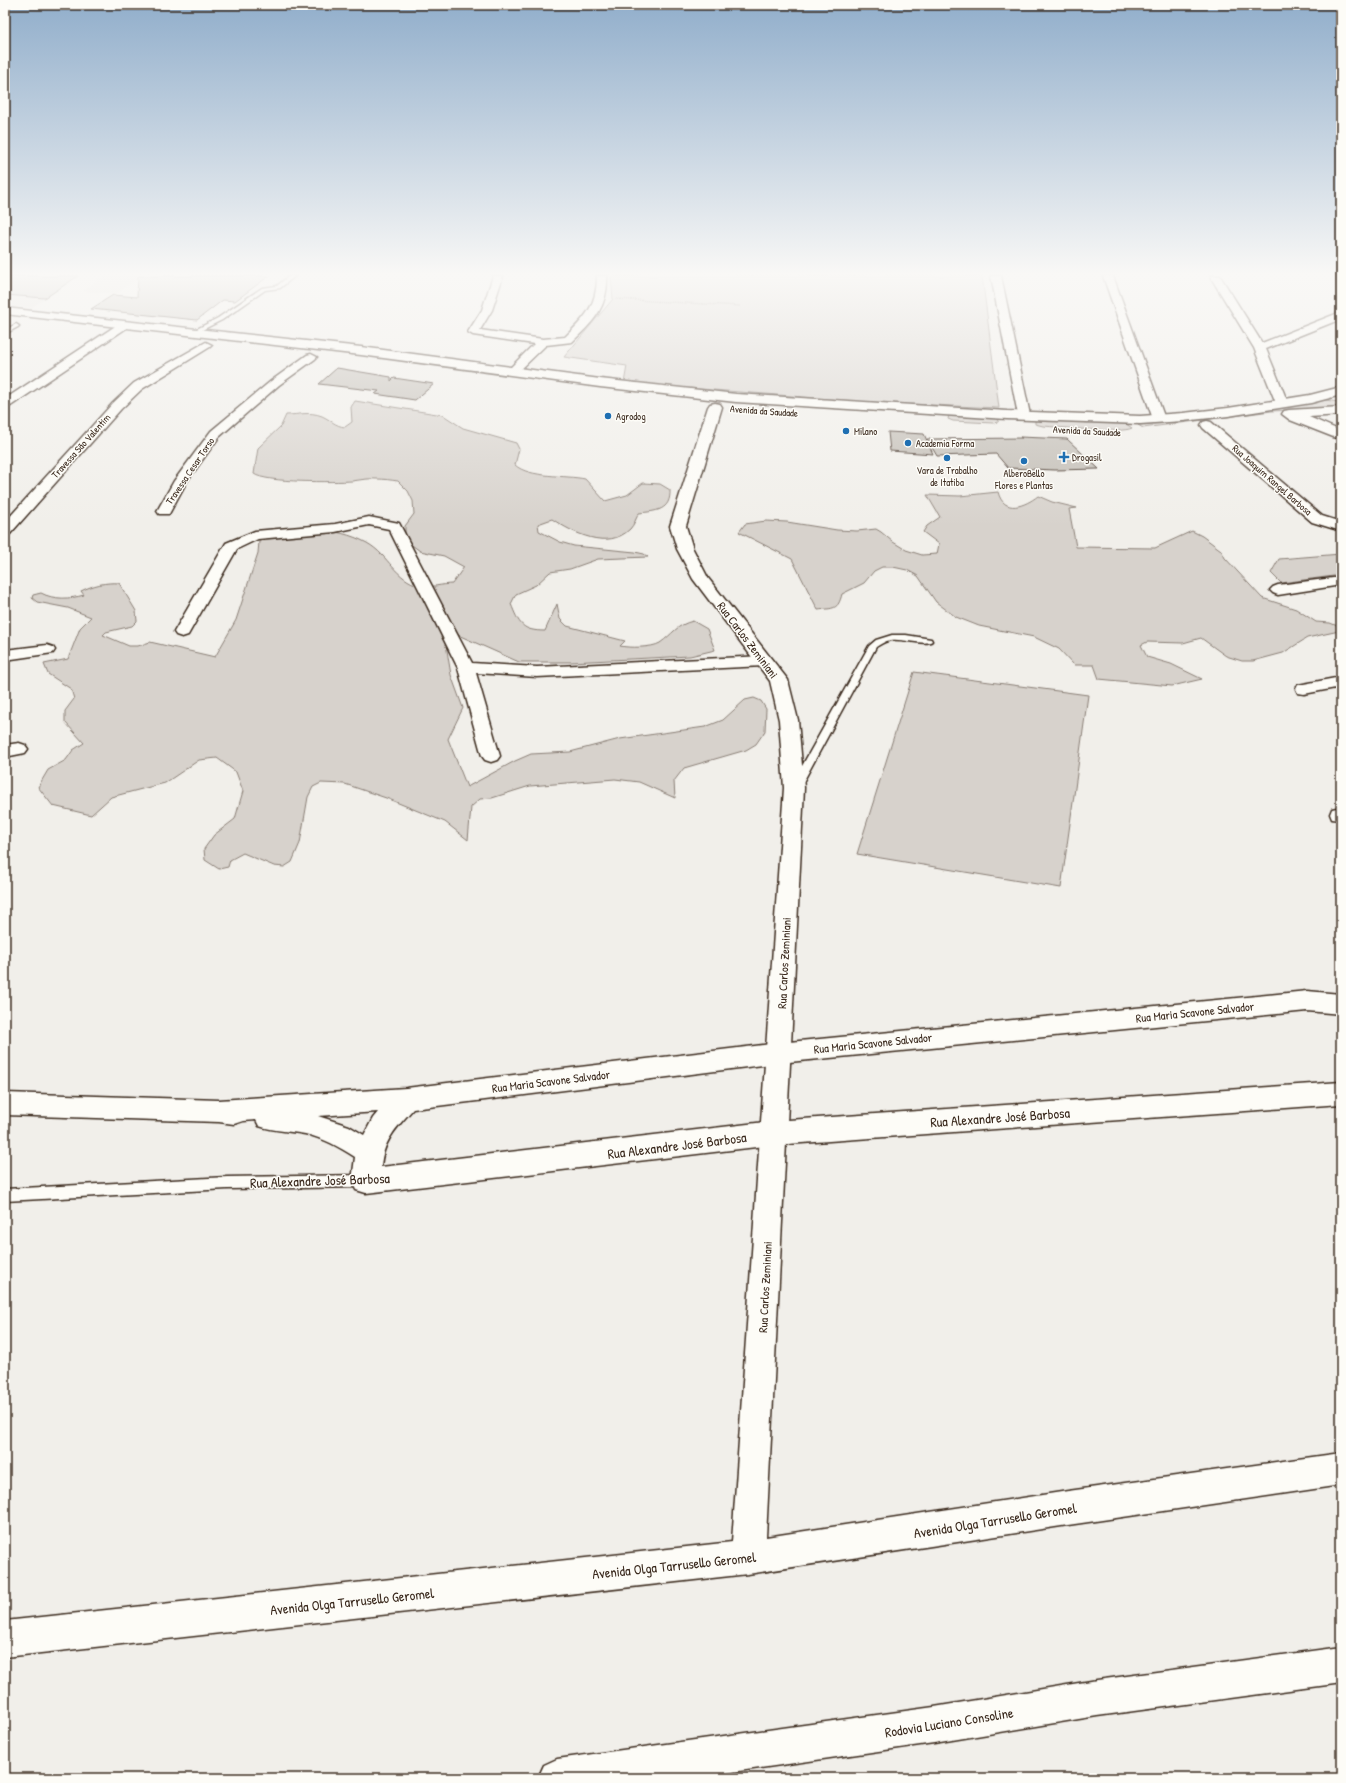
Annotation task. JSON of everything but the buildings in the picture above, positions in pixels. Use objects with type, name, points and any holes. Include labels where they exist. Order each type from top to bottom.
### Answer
[{"type":"main road","points":[[327,359],[340,361]]},
{"type":"main road","name":"Avenida da Saudade","points":[[377,359],[370,365],[715,407],[942,417],[1024,415],[1121,420],[1159,419],[1228,412],[1284,409]]},
{"type":"main road","name":"Avenida da Saudade","points":[[421,359],[600,383],[893,414]]},
{"type":"main road","points":[[1284,409],[1311,399],[1341,391]]},
{"type":"main road","points":[[1311,399],[1329,397],[1341,399]]},
{"type":"main road","name":"Rua Carlos Zeminiani","points":[[715,407],[678,526],[685,549],[701,579],[779,680],[786,699],[790,720],[794,788],[748,1557]]},
{"type":"main road","name":"Avenida da Saudade","points":[[942,417],[1009,427],[1123,432],[1176,430],[1284,409]]},
{"type":"main road","points":[[1284,409],[1341,411]]},
{"type":"main road","points":[[1284,409],[1341,436]]},
{"type":"main road","points":[[1009,427],[1023,420],[1024,415]]},
{"type":"main road","name":"Rua Maria Scavone Salvador","points":[[219,1111],[406,1099],[779,1053],[1307,1001],[1341,1004]]},
{"type":"main road","name":"Rua Alexandre José Barbosa","points":[[366,1181],[774,1133],[1341,1093]]},
{"type":"main road","points":[[366,1181],[369,1152],[382,1126],[406,1099]]},
{"type":"main road","points":[[5,1104],[219,1111],[305,1122],[340,1134],[369,1152]]},
{"type":"main road","name":"Avenida Olga Tarrusello Geromel","points":[[5,1639],[748,1557],[1076,1507],[1341,1469]]},
{"type":"main road","name":"Rodovia Luciano Consoline","points":[[557,1778],[934,1725],[1097,1698],[1341,1665]]},
{"type":"street","points":[[5,404],[74,359]]},
{"type":"street","name":"Travessa São Valentim","points":[[5,531],[127,396],[138,386],[182,359]]},
{"type":"street","name":"Travessa Cesar Torso","points":[[164,511],[181,481],[215,434],[275,384],[308,359]]},
{"type":"street","points":[[514,372],[526,359]]},
{"type":"street","points":[[1013,359],[1024,415]]},
{"type":"street","points":[[1138,359],[1159,419]]},
{"type":"street","points":[[1264,359],[1284,409]]},
{"type":"street","name":"Rua Joaquim Rangel Barbosa","points":[[1207,425],[1317,519],[1341,527]]},
{"type":"street","points":[[182,632],[231,546],[255,535],[335,528],[369,521],[394,526],[466,668],[491,756]]},
{"type":"street","points":[[1278,590],[1341,581]]},
{"type":"street","points":[[5,655],[47,650]]},
{"type":"street","points":[[466,668],[537,672],[764,661]]},
{"type":"street","points":[[1304,689],[1341,682]]},
{"type":"lane","points":[[794,788],[872,646],[881,639],[896,637],[928,641]]},
{"type":"lane","name":"Rua Alexandre José Barbosa","points":[[10,1195],[227,1184],[366,1181]]},
{"type":"shaded area","points":[[579,359],[993,359],[999,408],[869,402],[624,383],[627,366]]},
{"type":"shaded area","points":[[1325,400],[1341,403],[1341,408],[1272,411],[1143,428],[1138,425],[1233,414]]},
{"type":"shaded area","points":[[355,401],[443,415],[463,428],[516,443],[519,449],[515,465],[521,469],[538,474],[585,479],[605,501],[627,495],[643,483],[660,484],[670,490],[670,497],[665,506],[651,512],[639,513],[630,529],[611,539],[591,538],[570,530],[552,519],[538,524],[539,531],[560,542],[574,546],[635,552],[644,554],[648,557],[598,559],[570,569],[550,572],[536,585],[516,594],[511,604],[516,617],[522,625],[531,630],[545,631],[557,604],[560,619],[567,626],[625,641],[620,646],[624,647],[656,645],[682,625],[693,621],[707,629],[715,650],[690,656],[571,662],[519,662],[449,631],[445,638],[451,675],[463,708],[448,739],[467,787],[531,754],[570,752],[620,739],[705,727],[723,720],[745,700],[754,698],[761,701],[766,709],[765,731],[756,744],[746,750],[684,768],[674,781],[675,798],[639,782],[615,779],[530,786],[492,798],[480,799],[471,807],[468,840],[445,822],[386,798],[345,784],[321,783],[313,787],[308,797],[300,843],[292,862],[284,867],[274,866],[243,853],[230,860],[228,867],[219,869],[205,860],[204,849],[214,835],[235,819],[243,791],[236,772],[217,758],[199,760],[165,783],[111,797],[91,815],[53,806],[38,787],[48,770],[66,760],[73,750],[84,743],[65,722],[65,711],[74,699],[71,689],[48,674],[44,664],[68,659],[80,628],[91,617],[68,608],[37,602],[32,598],[33,595],[41,593],[57,598],[73,597],[84,595],[81,591],[90,587],[109,583],[119,583],[136,611],[137,621],[132,626],[106,632],[103,635],[129,646],[138,646],[150,642],[215,657],[236,620],[258,553],[260,530],[301,528],[342,533],[355,537],[375,548],[398,573],[412,583],[421,586],[452,584],[464,567],[444,556],[420,551],[405,540],[405,526],[414,514],[413,501],[408,491],[398,481],[371,479],[317,482],[272,479],[254,474],[258,448],[281,426],[286,415],[308,413],[322,416],[338,425],[345,427],[352,422],[351,407]]},
{"type":"shaded area","points":[[949,415],[998,418],[999,420],[998,422],[993,423],[953,421],[948,419]]},
{"type":"shaded area","points":[[1040,419],[1126,424],[1132,428],[1126,430],[1075,429],[1035,424],[1035,420]]},
{"type":"shaded area","points":[[998,492],[1005,504],[1010,506],[1027,503],[1038,496],[1052,502],[1077,508],[1069,509],[1076,547],[1155,548],[1192,531],[1202,536],[1221,550],[1225,558],[1262,598],[1296,609],[1316,622],[1330,623],[1340,627],[1339,631],[1307,638],[1283,653],[1253,661],[1242,661],[1226,656],[1201,638],[1183,643],[1147,642],[1141,645],[1147,657],[1171,664],[1202,679],[1172,686],[1099,679],[1094,665],[1074,665],[1059,649],[1034,637],[979,626],[956,617],[936,602],[918,576],[907,570],[893,567],[882,567],[874,571],[864,583],[842,594],[837,606],[818,610],[792,559],[739,532],[745,524],[766,521],[787,522],[837,530],[857,531],[876,529],[906,550],[922,555],[937,554],[939,544],[923,532],[927,526],[940,517],[927,495],[960,496]]},
{"type":"shaded area","points":[[1341,554],[1341,575],[1281,583],[1271,573],[1279,559]]},
{"type":"shaded area","points":[[914,672],[1088,695],[1061,888],[857,854]]},
{"type":"place","name":"Agrodog","points":[[608,416]]},
{"type":"place","name":"Milano","points":[[846,431]]},
{"type":"place","name":"Academia Forma","points":[[908,443]]},
{"type":"place","name":"Drogasil","points":[[1064,457]]},
{"type":"place","name":"Vara de Trabalho de Itatiba","points":[[947,458]]},
{"type":"place","name":"AlberoBello Flores e Plantas","points":[[1024,461]]}]
